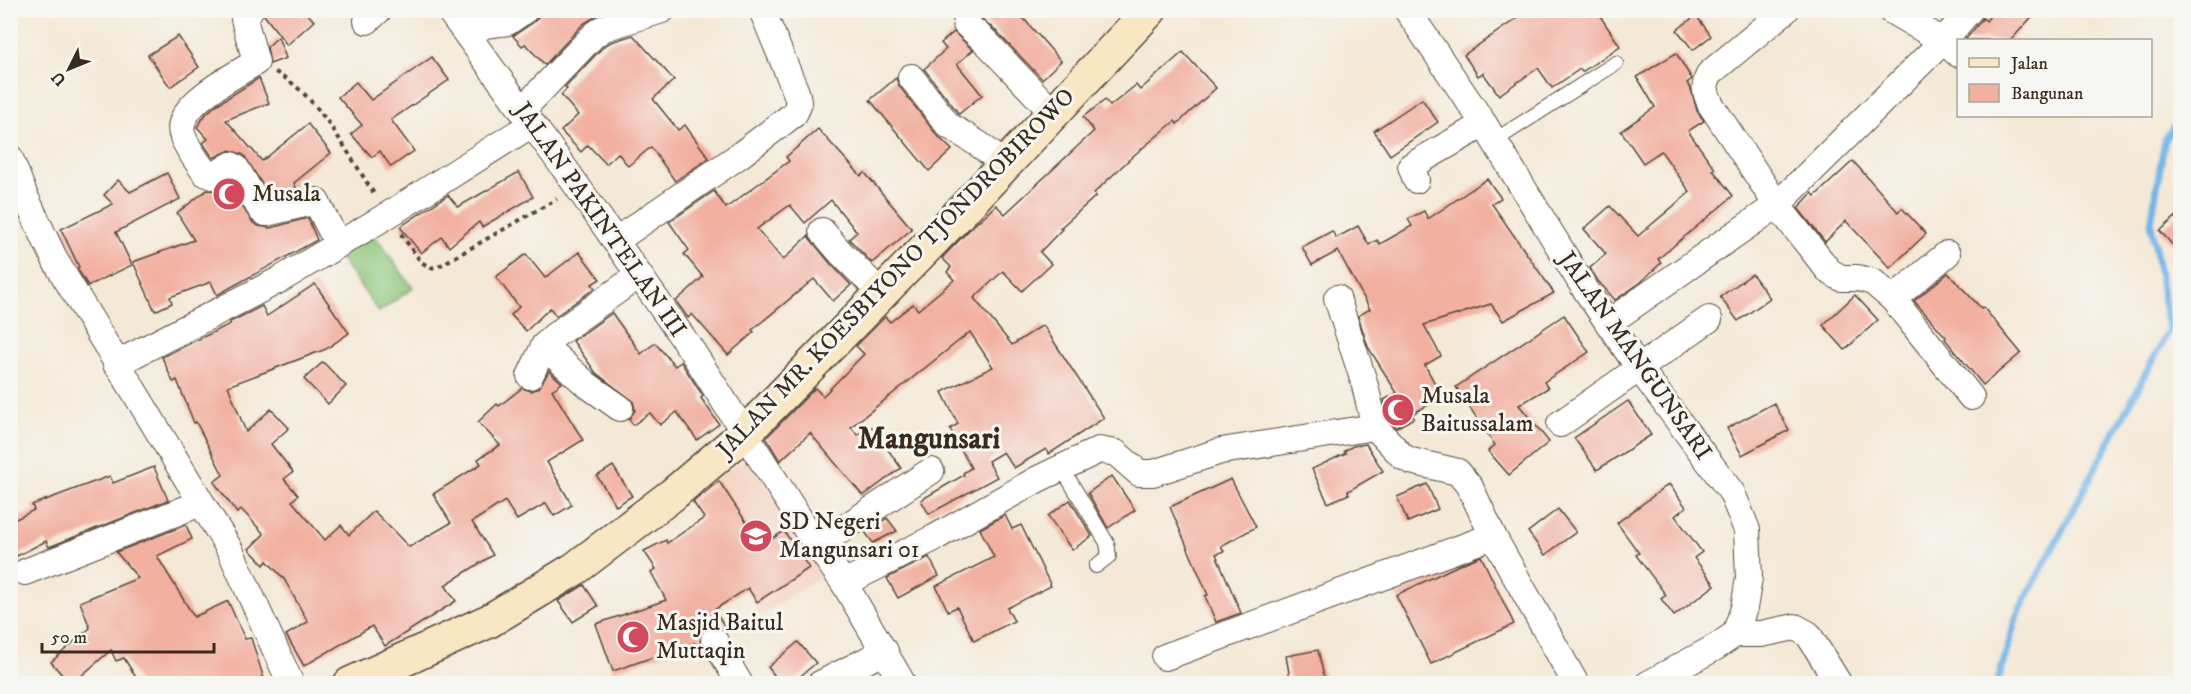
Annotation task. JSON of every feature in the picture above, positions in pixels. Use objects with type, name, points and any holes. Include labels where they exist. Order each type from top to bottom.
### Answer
[{"type":"main road","name":"JALAN MR. KOESBIYONO TJONDROBIROWO","points":[[350,684],[489,621],[576,568],[672,495],[744,434],[882,294],[1150,10]]},
{"type":"street","points":[[250,10],[244,19],[244,26],[256,62],[197,100],[184,116],[181,125],[182,136],[205,173],[213,176],[231,165],[236,168],[261,210],[266,213],[316,201],[338,244]]},
{"type":"street","name":"JALAN PAKINTELAN III","points":[[449,10],[578,187],[690,348],[744,434],[844,583],[903,684]]},
{"type":"street","points":[[468,36],[484,24],[507,22],[525,10]]},
{"type":"street","points":[[116,364],[281,279],[388,215],[527,117],[594,35],[604,28],[662,10]]},
{"type":"street","points":[[615,241],[740,155],[794,114],[799,102],[796,92],[762,10]]},
{"type":"street","name":"JALAN MANGUNSARI","points":[[1407,10],[1489,133],[1608,323],[1732,493],[1747,530],[1749,578],[1744,608],[1735,634]]},
{"type":"street","points":[[1786,10],[1710,73],[1705,82],[1705,93],[1777,205],[1829,271],[1841,278],[1858,278],[1873,282],[1893,299],[1971,397]]},
{"type":"street","points":[[1890,10],[1951,48]]},
{"type":"street","points":[[1608,323],[1777,205],[1951,48],[1970,10]]},
{"type":"street","points":[[966,24],[1053,113]]},
{"type":"street","points":[[911,77],[948,125],[980,145],[1005,165]]},
{"type":"street","points":[[1416,180],[1411,166],[1489,133]]},
{"type":"street","points":[[10,158],[56,262],[230,550],[291,684]]},
{"type":"street","points":[[822,231],[882,294]]},
{"type":"street","points":[[1893,299],[1947,254]]},
{"type":"street","points":[[530,376],[544,346],[554,336],[639,275]]},
{"type":"street","points":[[1337,298],[1364,382],[1375,427],[1402,456],[1411,461],[1458,472],[1470,487],[1493,536],[1576,684]]},
{"type":"street","points":[[1560,424],[1709,319]]},
{"type":"street","points":[[544,346],[586,384],[620,408]]},
{"type":"street","points":[[844,583],[934,538],[1038,479],[1099,450],[1116,453],[1139,473],[1153,473],[1221,451],[1375,427]]},
{"type":"street","points":[[819,545],[931,471]]},
{"type":"street","points":[[25,572],[201,502]]},
{"type":"street","points":[[1165,657],[1493,536]]},
{"type":"street","points":[[1648,684],[1716,647],[1735,634],[1761,634],[1795,627],[1808,634],[1839,684]]},
{"type":"street","points":[[714,639],[740,684]]},
{"type":"street","points":[[820,684],[885,651]]},
{"type":"lane","points":[[1489,133],[1616,63]]},
{"type":"lane","points":[[1062,468],[1107,543],[1109,556],[1096,566]]},
{"type":"path","points":[[256,62],[290,80],[316,106],[421,262],[431,268],[441,266],[578,187]]},
{"type":"shaded area","name":"SD Negeri Mangunsari 01","points":[[750,456],[826,573],[761,615],[685,498]]},
{"type":"green space","points":[[372,232],[413,288],[379,312],[339,256]]},
{"type":"building","points":[[265,10],[304,10],[314,21],[287,45],[264,15]]},
{"type":"building","points":[[540,10],[600,10],[602,13],[583,24],[545,65],[525,44],[522,46],[513,36],[534,22]]},
{"type":"building","points":[[972,10],[1016,10],[1061,61],[1042,79],[997,32]]},
{"type":"building","points":[[1529,10],[1596,10],[1620,46],[1582,72],[1580,69],[1552,88],[1538,68],[1499,95],[1483,73],[1478,76],[1464,55]]},
{"type":"building","points":[[1995,10],[2038,10],[2012,39],[1966,39],[1983,18],[1986,21]]},
{"type":"building","points":[[1696,15],[1711,36],[1693,50],[1677,30]]},
{"type":"building","points":[[954,32],[973,50],[957,64],[982,95],[959,114],[924,69],[946,49],[941,43]]},
{"type":"building","points":[[633,35],[674,80],[653,99],[678,130],[685,125],[709,158],[675,181],[651,147],[628,166],[618,153],[606,164],[588,145],[581,152],[561,131],[578,115],[561,95],[567,89],[565,87],[604,46]]},
{"type":"building","points":[[178,36],[199,67],[170,87],[148,55]]},
{"type":"building","points":[[278,37],[286,58],[270,64],[267,47]]},
{"type":"building","points":[[1183,52],[1216,88],[1177,124],[1175,121],[1133,156],[1094,193],[1096,196],[1060,228],[1062,229],[1040,252],[1051,264],[1022,291],[1003,271],[974,298],[1012,345],[1043,325],[1104,418],[1049,454],[1046,449],[1014,468],[1003,452],[988,461],[997,477],[929,514],[921,500],[964,475],[963,473],[971,468],[950,429],[958,424],[942,392],[993,367],[970,332],[851,427],[857,435],[872,427],[901,468],[863,496],[810,433],[780,461],[766,438],[815,388],[823,396],[864,354],[856,346],[885,317],[890,322],[913,304],[918,310],[954,280],[947,272],[951,267],[942,258],[973,226],[996,205],[1005,214],[1094,131],[1083,117],[1105,100],[1110,106],[1136,85],[1140,90]]},
{"type":"building","points":[[1676,53],[1692,79],[1687,83],[1697,111],[1704,121],[1688,131],[1733,196],[1658,259],[1661,263],[1640,283],[1615,300],[1590,268],[1606,254],[1584,229],[1610,206],[1638,236],[1690,192],[1661,151],[1643,163],[1621,131],[1655,107],[1637,77]]},
{"type":"building","points":[[432,57],[449,80],[391,120],[414,151],[391,167],[380,151],[372,157],[351,134],[362,125],[338,97],[356,82],[371,100]]},
{"type":"building","points":[[259,78],[269,103],[226,120],[262,161],[308,124],[331,153],[294,183],[297,190],[270,197],[244,155],[230,150],[213,158],[203,143],[208,139],[197,127],[216,105]]},
{"type":"building","points":[[896,78],[899,86],[936,134],[952,150],[929,171],[870,100]]},
{"type":"building","points":[[1422,99],[1438,122],[1390,155],[1374,131]]},
{"type":"building","points":[[818,129],[861,176],[865,173],[912,229],[872,263],[849,239],[857,232],[831,200],[805,223],[790,205],[757,229],[783,260],[808,236],[851,285],[833,301],[814,279],[752,330],[754,332],[728,355],[692,314],[688,318],[676,301],[703,277],[684,254],[689,250],[669,222],[714,191],[726,208],[789,161],[786,157]]},
{"type":"building","points":[[1853,161],[1898,212],[1902,208],[1926,234],[1890,268],[1846,221],[1825,242],[1798,208],[1812,193],[1815,196]]},
{"type":"building","points":[[519,172],[533,197],[482,227],[479,222],[449,247],[442,237],[421,253],[400,227],[448,195],[458,207]]},
{"type":"building","points":[[167,173],[180,199],[116,232],[132,265],[88,286],[77,268],[79,267],[61,229],[113,204],[104,195],[118,180],[130,192]]},
{"type":"building","points":[[1487,179],[1501,198],[1492,204],[1554,293],[1503,321],[1491,304],[1424,325],[1441,356],[1425,365],[1442,397],[1412,414],[1414,418],[1396,428],[1386,410],[1384,400],[1397,393],[1368,347],[1358,316],[1370,309],[1338,251],[1312,265],[1302,247],[1332,231],[1336,238],[1358,226],[1369,245],[1377,240],[1380,244],[1412,226],[1408,219],[1424,211],[1428,219]]},
{"type":"building","points":[[228,184],[253,223],[270,228],[308,218],[317,240],[217,295],[211,282],[170,297],[172,303],[155,311],[133,262],[194,240],[177,213],[207,190],[215,191]]},
{"type":"building","points":[[2181,212],[2181,254],[2160,231]]},
{"type":"building","points":[[579,252],[600,279],[592,284],[595,288],[556,316],[550,308],[526,331],[511,315],[519,307],[496,277],[526,254],[545,278]]},
{"type":"building","points":[[1948,273],[1981,308],[1983,307],[2021,353],[1983,385],[1945,339],[1946,337],[1914,301]]},
{"type":"building","points":[[1752,274],[1770,298],[1738,321],[1720,297]]},
{"type":"building","points":[[315,284],[349,333],[326,349],[228,386],[246,432],[271,409],[289,428],[271,444],[293,472],[284,479],[298,495],[292,501],[325,540],[341,525],[349,535],[374,511],[409,547],[451,523],[433,494],[481,464],[478,459],[500,445],[478,422],[497,404],[499,406],[522,388],[531,391],[539,388],[549,371],[562,383],[552,390],[583,440],[547,462],[572,505],[554,516],[546,503],[517,520],[505,501],[472,522],[493,555],[445,585],[456,601],[385,646],[372,626],[304,666],[286,635],[308,622],[284,579],[267,561],[264,565],[249,549],[264,534],[241,509],[237,513],[214,482],[223,475],[196,422],[194,423],[177,380],[173,382],[162,357],[262,306],[267,316]]},
{"type":"building","points":[[1855,295],[1878,320],[1845,350],[1823,325]]},
{"type":"building","points":[[612,313],[641,354],[655,343],[675,366],[681,362],[719,424],[697,440],[677,412],[660,425],[650,413],[633,425],[629,419],[635,410],[633,401],[596,373],[573,341]]},
{"type":"building","points":[[1564,315],[1589,352],[1544,382],[1548,388],[1519,405],[1549,442],[1509,475],[1488,451],[1495,445],[1456,387]]},
{"type":"building","points":[[323,362],[346,386],[328,404],[304,379]]},
{"type":"building","points":[[1628,401],[1651,435],[1597,470],[1574,438]]},
{"type":"building","points":[[1774,403],[1789,430],[1742,455],[1727,428]]},
{"type":"building","points":[[1366,444],[1383,471],[1348,491],[1349,494],[1328,503],[1312,469],[1346,453],[1344,451],[1353,446]]},
{"type":"building","points":[[613,466],[632,496],[616,506],[597,476]]},
{"type":"building","points":[[154,467],[168,500],[49,547],[46,541],[17,556],[10,543],[10,522],[34,510],[32,505],[110,476],[113,483]]},
{"type":"building","points":[[1112,476],[1135,510],[1108,528],[1088,493]]},
{"type":"building","points":[[1231,479],[1256,527],[1221,546],[1224,551],[1216,554],[1241,613],[1216,622],[1205,596],[1208,595],[1170,507]]},
{"type":"building","points":[[719,481],[750,528],[752,526],[764,544],[784,531],[809,568],[757,602],[748,588],[714,610],[725,627],[713,625],[706,627],[701,633],[700,643],[695,646],[694,643],[613,671],[596,624],[666,600],[651,572],[656,569],[644,551],[666,540],[667,543],[704,518],[693,502]]},
{"type":"building","points":[[1427,484],[1438,509],[1408,522],[1397,497]]},
{"type":"building","points":[[1669,484],[1686,507],[1675,516],[1702,552],[1694,558],[1715,585],[1674,616],[1661,599],[1666,595],[1636,555],[1639,553],[1617,523]]},
{"type":"building","points":[[1070,500],[1092,536],[1072,550],[1048,516]]},
{"type":"building","points":[[1558,509],[1576,532],[1545,555],[1528,532]]},
{"type":"building","points":[[1005,515],[1012,529],[1021,525],[1051,586],[1007,608],[1014,621],[974,641],[957,607],[948,611],[936,586],[994,557],[980,529]]},
{"type":"building","points":[[887,518],[897,531],[873,543],[865,532]]},
{"type":"building","points":[[186,525],[192,539],[157,556],[194,617],[228,601],[245,639],[251,638],[264,679],[252,684],[140,684],[124,658],[116,661],[111,650],[70,684],[51,662],[90,628],[80,602],[138,578],[116,552]]},
{"type":"building","points":[[1481,556],[1514,624],[1431,664],[1396,595]]},
{"type":"building","points":[[929,557],[939,576],[898,598],[887,578]]},
{"type":"building","points":[[584,585],[598,606],[573,622],[558,601]]},
{"type":"building","points":[[798,642],[816,663],[791,684],[781,684],[768,667]]},
{"type":"building","points":[[1318,650],[1325,681],[1291,684],[1286,656]]},
{"type":"waterway","points":[[1997,684],[2017,615],[2169,330],[2151,223],[2165,138],[2180,119]]},
{"type":"place","name":"Musala","points":[[229,194]]},
{"type":"place","name":"Musala Baitussalam","points":[[1398,410]]},
{"type":"place","name":"SD Negeri Mangunsari 01","points":[[756,536]]},
{"type":"place","name":"Masjid Baitul Muttaqin","points":[[633,637]]},
{"type":"district","name":"Mangunsari","points":[[929,439]]}]
